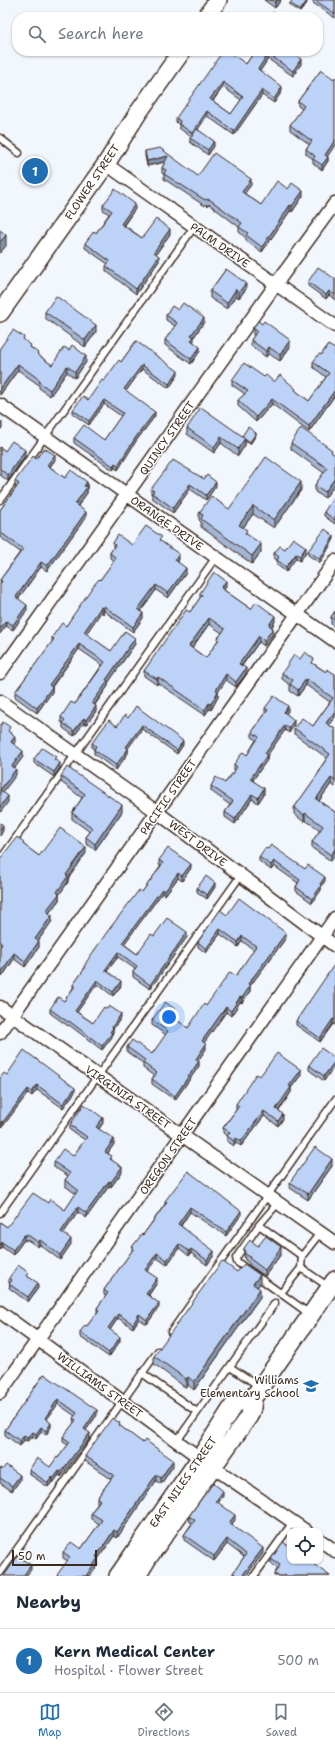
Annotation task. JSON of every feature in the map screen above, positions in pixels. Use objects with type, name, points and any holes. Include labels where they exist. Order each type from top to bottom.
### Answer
[{"type":"main road","points":[[210,12],[218,0]]},
{"type":"main road","name":"FLOWER STREET","points":[[0,313],[106,164],[138,113],[178,56]]},
{"type":"main road","name":"EAST NILES STREET","points":[[118,1576],[206,1463],[249,1416],[257,1393],[332,1284]]},
{"type":"main road","name":"EAST NILES STREET","points":[[137,1576],[206,1463]]},
{"type":"street","name":"PALM DRIVE","points":[[106,164],[335,326]]},
{"type":"street","name":"QUINCY STREET","points":[[0,673],[335,203]]},
{"type":"street","name":"ORANGE DRIVE","points":[[0,404],[335,641]]},
{"type":"street","name":"PACIFIC STREET","points":[[0,1033],[335,561]]},
{"type":"street","name":"WEST DRIVE","points":[[0,701],[157,812],[335,946]]},
{"type":"street","name":"OREGON STREET","points":[[0,1393],[335,918]]},
{"type":"street","name":"VIRGINIA STREET","points":[[0,1006],[278,1202],[335,1244]]},
{"type":"street","name":"WILLIAMS STREET","points":[[0,1312],[206,1463],[302,1528]]},
{"type":"street","points":[[323,1542],[335,1550]]},
{"type":"lane","points":[[0,138],[19,153]]},
{"type":"lane","points":[[0,500],[194,227]]},
{"type":"lane","points":[[0,860],[216,557]]},
{"type":"lane","points":[[0,1213],[241,875]]},
{"type":"lane","points":[[169,1335],[335,1100]]},
{"type":"lane","points":[[278,1202],[259,1225],[236,1258],[237,1262],[311,1315]]},
{"type":"lane","points":[[259,1225],[302,1256]]},
{"type":"lane","points":[[241,1233],[249,1239]]},
{"type":"lane","points":[[281,1293],[301,1268],[302,1256],[320,1233]]},
{"type":"lane","points":[[301,1268],[332,1284]]},
{"type":"lane","points":[[177,1441],[275,1303]]},
{"type":"lane","points":[[0,1573],[160,1348]]},
{"type":"lane","points":[[230,1367],[257,1393]]},
{"type":"lane","points":[[142,1373],[198,1412]]},
{"type":"lane","points":[[254,1576],[293,1522]]},
{"type":"building","points":[[293,0],[307,1],[300,10],[290,3]]},
{"type":"building","points":[[315,0],[335,0],[335,14]]},
{"type":"building","points":[[219,56],[235,56],[246,64],[252,56],[267,56],[258,69],[282,87],[274,99],[262,90],[234,131],[207,111],[192,133],[179,124],[180,121],[176,118]],"holes":[[[223,82],[243,97],[231,114],[210,99]]]},
{"type":"building","points":[[271,56],[296,56],[301,59],[293,71]]},
{"type":"building","points":[[321,70],[334,79],[335,77],[335,140],[325,155],[328,157],[322,165],[313,159],[315,156],[306,149],[312,141],[290,125],[304,106],[298,101]]},
{"type":"building","points":[[197,129],[214,141],[208,150],[190,138]]},
{"type":"building","points":[[160,148],[198,176],[214,153],[251,179],[242,192],[261,205],[277,181],[288,189],[292,183],[303,191],[292,206],[290,205],[262,247],[246,235],[248,233],[239,227],[242,223],[209,199],[205,200],[164,174],[166,170],[162,168],[168,156],[147,161],[145,151]]},
{"type":"building","points":[[115,189],[135,204],[121,224],[142,238],[156,219],[170,229],[154,252],[159,256],[136,289],[106,266],[110,261],[85,243],[94,231],[96,233],[112,211],[103,205]]},
{"type":"building","points":[[0,230],[6,235],[0,242]]},
{"type":"building","points":[[318,267],[335,279],[335,295],[329,291],[326,295],[308,282]]},
{"type":"building","points":[[226,269],[246,283],[239,292],[236,289],[227,303],[210,291]]},
{"type":"building","points":[[56,296],[96,325],[85,340],[45,312]]},
{"type":"building","points":[[183,303],[204,318],[191,335],[194,337],[191,340],[200,347],[191,359],[165,340],[177,323],[166,315],[172,306],[178,310]]},
{"type":"building","points":[[258,321],[262,324],[264,321],[290,340],[280,355],[269,347],[266,351],[251,340],[257,331],[253,328]]},
{"type":"building","points":[[13,330],[24,337],[23,339],[31,345],[30,347],[38,353],[37,354],[52,365],[64,347],[69,350],[72,345],[86,356],[75,372],[67,366],[50,390],[39,382],[40,380],[18,364],[0,389],[0,348]]},
{"type":"building","points":[[136,341],[178,371],[169,384],[142,365],[124,389],[155,412],[136,437],[118,465],[115,463],[113,466],[74,438],[84,425],[104,440],[123,413],[104,400],[89,421],[73,410],[83,396],[88,400],[102,380],[104,381],[119,360],[121,362]]},
{"type":"building","points":[[328,345],[335,349],[335,390],[309,426],[272,399],[256,417],[238,400],[248,391],[232,380],[244,363],[264,377],[266,375],[274,382],[280,375],[309,401],[329,373],[313,362],[319,354],[321,355]]},
{"type":"building","points":[[201,407],[245,438],[238,449],[221,437],[214,447],[187,428]]},
{"type":"building","points":[[248,427],[256,433],[250,442],[242,436]]},
{"type":"building","points":[[301,428],[332,450],[331,452],[335,455],[335,478],[325,492],[315,485],[327,468],[291,443]]},
{"type":"building","points":[[12,441],[25,450],[8,475],[0,469],[0,447],[5,451]]},
{"type":"building","points":[[44,448],[55,455],[47,465],[65,478],[71,470],[87,482],[84,486],[87,487],[75,504],[86,512],[47,566],[41,562],[16,597],[27,605],[13,625],[6,621],[0,629],[0,584],[2,581],[0,580],[23,549],[0,532],[0,510],[19,484],[15,481],[33,456],[36,459]]},
{"type":"building","points":[[266,457],[301,482],[274,520],[253,506],[239,525],[247,530],[245,533],[261,544],[252,556],[201,519],[203,515],[199,513],[211,496],[229,509]]},
{"type":"building","points":[[173,460],[204,479],[207,475],[216,482],[206,495],[190,484],[173,508],[152,493],[154,491],[151,489]]},
{"type":"building","points":[[333,498],[335,499],[335,520],[324,512]]},
{"type":"building","points":[[146,526],[162,537],[159,540],[179,554],[175,560],[186,568],[168,593],[156,585],[138,609],[143,613],[133,627],[104,606],[103,608],[101,607],[84,632],[111,651],[125,631],[135,638],[106,680],[108,681],[92,703],[96,706],[86,720],[84,718],[74,731],[63,723],[65,720],[61,717],[71,702],[75,704],[105,662],[79,644],[49,685],[52,687],[37,708],[15,692],[54,639],[52,637],[62,623],[66,626],[93,586],[99,579],[100,580],[116,558],[110,553],[115,545],[113,543],[118,535],[132,545]]},
{"type":"building","points":[[325,529],[334,536],[320,559],[308,551]]},
{"type":"building","points":[[293,538],[306,547],[300,556],[296,554],[286,567],[277,560],[279,557],[274,553],[280,546],[285,549]]},
{"type":"building","points":[[214,572],[226,581],[221,588],[251,609],[256,602],[275,616],[269,625],[273,628],[264,641],[259,636],[239,664],[246,668],[236,682],[226,674],[216,690],[218,691],[211,704],[209,703],[205,710],[158,677],[157,679],[144,671],[186,610],[190,612],[202,595],[200,593]],"holes":[[[209,618],[225,629],[206,658],[189,646]]]},
{"type":"building","points":[[335,611],[335,620],[331,617]]},
{"type":"building","points":[[305,652],[314,659],[312,663],[326,672],[327,669],[335,674],[335,711],[326,723],[335,729],[335,781],[331,778],[316,799],[335,812],[335,849],[331,855],[312,842],[323,826],[305,813],[304,815],[294,808],[330,754],[294,728],[302,718],[313,726],[333,698],[306,679],[298,690],[290,684],[293,680],[282,673],[294,655],[300,659]]},
{"type":"building","points":[[274,696],[288,706],[284,712],[294,720],[289,728],[285,725],[265,754],[267,755],[250,779],[264,788],[258,798],[252,794],[235,819],[225,812],[233,801],[211,786],[216,777],[225,783],[237,767],[234,764],[243,752],[247,755],[259,737],[252,732],[268,710],[265,708]]},
{"type":"building","points":[[136,706],[183,741],[177,750],[142,725],[126,747],[128,749],[116,765],[94,750],[96,746],[92,743],[109,720],[117,726],[125,715],[128,718]]},
{"type":"building","points":[[3,722],[10,727],[8,731],[15,736],[11,742],[23,751],[12,766],[16,769],[0,790],[0,724],[1,725]]},
{"type":"building","points":[[42,748],[56,757],[54,759],[60,763],[54,772],[34,759]]},
{"type":"building","points":[[67,767],[122,805],[95,844],[86,837],[93,828],[72,813],[85,794],[61,776]]},
{"type":"building","points":[[0,790],[8,796],[0,807]]},
{"type":"building","points":[[0,823],[3,825],[0,830]]},
{"type":"building","points":[[60,828],[86,847],[66,875],[68,876],[57,892],[59,894],[46,911],[52,915],[35,939],[39,941],[25,961],[14,953],[2,971],[0,969],[0,947],[2,944],[0,943],[0,859],[17,837],[24,842],[23,844],[39,856]]},
{"type":"building","points":[[271,845],[305,869],[308,865],[325,877],[312,899],[296,887],[300,880],[274,861],[271,865],[259,857],[265,848],[268,849]]},
{"type":"building","points":[[168,848],[191,864],[182,876],[178,873],[165,891],[162,889],[122,943],[137,954],[151,934],[154,936],[167,918],[187,932],[150,985],[133,972],[137,966],[118,952],[105,970],[121,981],[113,992],[97,980],[75,1011],[93,1023],[104,1007],[107,1009],[109,1006],[121,1014],[112,1027],[113,1028],[110,1032],[112,1033],[102,1046],[69,1021],[68,1022],[50,1009],[58,997],[64,1001],[75,986],[73,985],[85,968],[84,967],[87,961],[107,932],[139,890],[142,892],[163,863],[159,860]]},
{"type":"building","points":[[206,876],[215,883],[207,895],[197,888]]},
{"type":"building","points":[[239,898],[286,933],[248,984],[250,986],[242,998],[240,997],[231,1011],[226,1007],[202,1041],[206,1044],[196,1059],[199,1061],[175,1096],[152,1079],[157,1073],[143,1063],[145,1060],[127,1047],[132,1040],[152,1054],[168,1031],[152,1020],[165,1002],[175,1009],[171,1016],[188,1028],[204,1004],[206,1006],[230,972],[236,976],[256,946],[242,936],[238,942],[220,929],[206,949],[198,942],[220,910],[227,915]]},
{"type":"building","points":[[334,965],[335,1020],[333,1019],[320,1038],[296,1021]]},
{"type":"building","points":[[321,1048],[335,1058],[335,1061],[324,1076],[309,1065]]},
{"type":"building","points":[[24,1050],[75,1088],[63,1104],[37,1085],[32,1092],[28,1089],[0,1124],[0,1078],[4,1073],[7,1075]]},
{"type":"building","points":[[277,1053],[301,1070],[289,1086],[291,1087],[276,1109],[283,1114],[278,1121],[264,1111],[241,1141],[236,1138],[234,1141],[227,1136],[230,1132],[223,1128],[239,1106],[236,1104],[256,1074],[260,1076]]},
{"type":"building","points":[[84,1104],[103,1118],[96,1127],[114,1139],[105,1152],[112,1156],[110,1159],[122,1167],[111,1182],[109,1181],[86,1213],[78,1207],[61,1232],[71,1239],[60,1255],[40,1240],[38,1242],[26,1234],[26,1236],[24,1235],[13,1250],[2,1242],[0,1245],[0,1222],[7,1227],[33,1193],[48,1203],[50,1199],[65,1210],[78,1190],[65,1180],[70,1173],[54,1162],[63,1149],[73,1156],[87,1137],[70,1125]]},
{"type":"building","points":[[315,1147],[332,1159],[308,1194],[290,1182]]},
{"type":"building","points":[[188,1171],[241,1211],[226,1232],[190,1207],[178,1224],[214,1251],[207,1260],[191,1249],[189,1251],[179,1244],[167,1260],[157,1253],[145,1270],[157,1278],[146,1294],[159,1303],[147,1320],[139,1314],[133,1324],[118,1314],[108,1328],[120,1337],[109,1353],[80,1332],[85,1325],[87,1326],[99,1310],[97,1308],[108,1293],[104,1290],[134,1248],[132,1247],[142,1234],[143,1235],[167,1202],[165,1201]]},
{"type":"building","points":[[266,1236],[281,1247],[265,1270],[245,1254],[244,1248],[250,1240],[258,1246]]},
{"type":"building","points":[[222,1261],[237,1272],[244,1264],[260,1275],[253,1284],[260,1289],[194,1382],[188,1377],[186,1379],[154,1356]]},
{"type":"building","points":[[18,1265],[29,1273],[27,1276],[38,1283],[28,1297],[9,1284],[12,1280],[9,1278]]},
{"type":"building","points":[[44,1374],[97,1410],[84,1429],[90,1433],[61,1472],[59,1471],[48,1483],[29,1470],[37,1458],[50,1467],[57,1457],[58,1458],[70,1442],[63,1437],[76,1420],[73,1418],[77,1413],[58,1399],[45,1418],[51,1423],[46,1431],[41,1427],[36,1434],[33,1432],[27,1437],[24,1435],[20,1441],[5,1430]]},
{"type":"building","points":[[112,1418],[143,1443],[145,1440],[173,1460],[161,1478],[156,1475],[117,1532],[114,1530],[96,1557],[98,1558],[86,1576],[58,1576],[57,1575],[70,1557],[63,1552],[71,1542],[81,1549],[102,1520],[91,1513],[100,1500],[97,1498],[114,1475],[85,1456]]},
{"type":"building","points":[[6,1465],[20,1475],[12,1486],[0,1478],[0,1468],[2,1470]]},
{"type":"building","points":[[213,1483],[223,1491],[216,1501],[235,1515],[229,1523],[263,1548],[242,1576],[238,1576],[233,1573],[246,1554],[227,1539],[214,1556],[184,1535],[195,1520],[189,1516]]},
{"type":"building","points":[[283,1542],[287,1545],[287,1564],[313,1564],[330,1576],[278,1576],[274,1574],[280,1565],[271,1559]]},
{"type":"building","points":[[18,1556],[31,1565],[23,1576],[4,1576]]},
{"type":"place","name":"Kern Medical Center","points":[[35,171]]},
{"type":"place","name":"Williams Elementary School","points":[[311,1386]]}]
